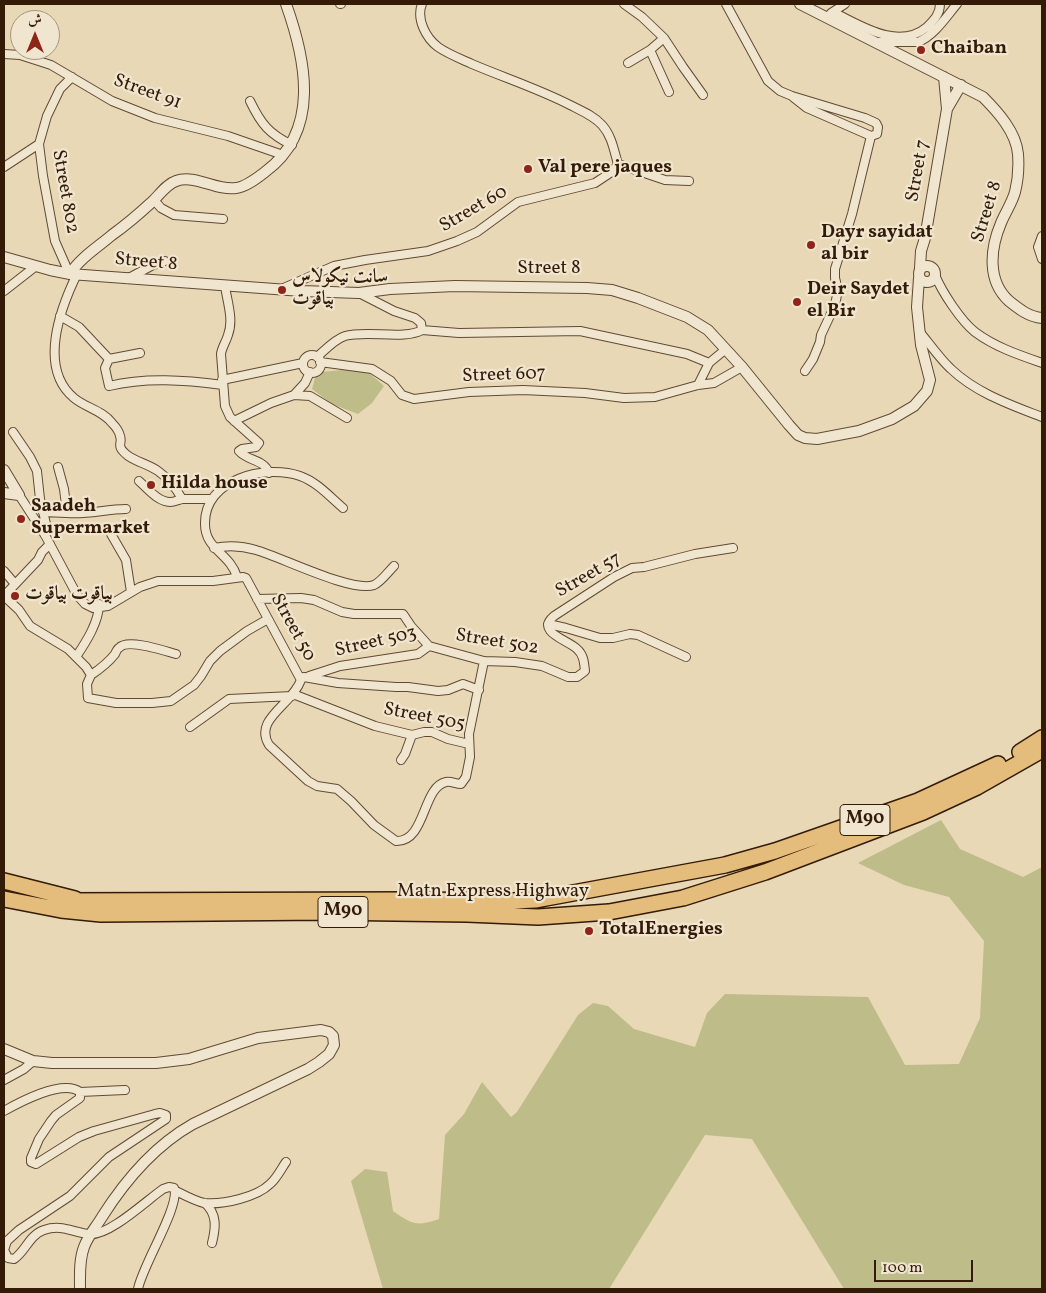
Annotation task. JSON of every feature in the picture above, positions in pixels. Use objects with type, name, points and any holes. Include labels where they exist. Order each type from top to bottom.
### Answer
[{"type":"highway","name":"Matn Express Highway","points":[[4,889],[46,899],[84,902],[407,900],[513,902],[556,896],[677,875],[725,865],[775,851],[918,801],[976,775],[1042,738]]},
{"type":"highway","name":"Matn Express Highway","points":[[4,899],[61,910],[101,914],[324,912],[538,917],[609,912],[683,898],[765,872],[923,812],[977,786],[1042,750]]},
{"type":"highway","points":[[677,875],[683,898]]},
{"type":"highway","points":[[4,881],[47,890],[84,902]]},
{"type":"street","points":[[182,499],[174,486],[158,471],[127,455],[121,448],[119,443],[121,438],[112,422],[100,412],[73,397],[58,377],[54,350],[60,316],[71,274],[80,262],[172,183],[181,180],[230,188],[240,187],[265,172],[292,145],[300,122],[304,86],[302,66],[286,4]]},
{"type":"street","points":[[624,4],[642,17],[664,38],[703,95]]},
{"type":"street","points":[[726,4],[768,81],[780,92],[846,111],[873,121],[877,125],[877,134],[871,136],[807,108],[792,96]]},
{"type":"street","points":[[829,14],[845,4]]},
{"type":"street","points":[[829,14],[880,35],[909,35],[922,31],[934,20],[940,4]]},
{"type":"street","points":[[872,42],[918,42],[924,40],[939,26],[957,4]]},
{"type":"street","points":[[420,5],[421,23],[436,46],[463,60],[555,98],[596,119],[610,137],[618,164],[665,180],[689,181]]},
{"type":"street","name":"Street 8","points":[[804,5],[829,14],[872,42],[982,97],[996,110],[1012,136],[1018,152],[1018,174],[1014,193],[993,246],[992,269],[1001,294],[1025,313],[1042,318]]},
{"type":"street","points":[[628,63],[650,50],[664,38]]},
{"type":"street","points":[[650,50],[670,92]]},
{"type":"street","name":"Street 91","points":[[4,54],[34,58],[62,71],[112,101],[154,118],[228,136],[283,155]]},
{"type":"street","name":"Street 802","points":[[60,89],[62,71]]},
{"type":"street","name":"Street 802","points":[[71,274],[55,241],[39,144],[47,116],[60,89],[72,77]]},
{"type":"street","points":[[944,77],[947,109]]},
{"type":"street","points":[[947,109],[961,86]]},
{"type":"street","points":[[250,101],[259,119],[270,132],[292,145]]},
{"type":"street","name":"Street 7","points":[[927,275],[925,238],[947,109]]},
{"type":"street","points":[[805,371],[813,359],[838,295],[835,270],[854,206],[871,136]]},
{"type":"street","points":[[4,167],[39,144]]},
{"type":"street","name":"Street 60","points":[[279,290],[334,266],[428,251],[444,246],[477,232],[518,202],[595,182],[613,171],[618,164]]},
{"type":"street","points":[[154,200],[161,208],[174,215],[223,219]]},
{"type":"street","points":[[1042,236],[1038,247],[1042,259]]},
{"type":"street","name":"Street 8","points":[[4,257],[71,274],[279,290],[359,293],[390,289],[455,286],[605,289],[638,298],[688,317],[708,330],[742,367],[789,425],[798,434],[806,438],[816,439],[859,431],[892,419],[914,406],[923,397],[930,380],[919,331],[917,293],[927,275]]},
{"type":"street","points":[[127,279],[153,264],[165,261]]},
{"type":"street","points":[[4,291],[36,266]]},
{"type":"street","points":[[927,275],[941,289],[974,332],[998,346],[1042,363]]},
{"type":"street","points":[[225,286],[231,320],[228,336],[220,354],[225,406],[230,417],[260,442],[256,447],[242,448],[239,451],[265,466],[269,473]]},
{"type":"street","points":[[359,293],[394,311],[415,318],[421,323],[422,330]]},
{"type":"street","points":[[60,316],[79,327],[109,359]]},
{"type":"street","points":[[319,359],[343,337],[354,334],[412,334],[422,330],[459,333],[580,331],[686,354],[709,363]]},
{"type":"street","points":[[919,331],[949,368],[968,383],[990,396],[1042,417]]},
{"type":"street","points":[[698,385],[709,363],[726,349]]},
{"type":"street","points":[[109,359],[140,353]]},
{"type":"street","points":[[109,359],[105,368],[109,386],[132,381],[163,380],[222,383],[303,362],[308,356],[319,359]]},
{"type":"street","points":[[303,362],[306,371],[317,371],[320,365],[319,359]]},
{"type":"street","name":"Street 607","points":[[319,359],[372,369],[391,381],[402,396],[414,398],[469,392],[523,390],[585,393],[637,399],[656,398],[721,380],[742,367]]},
{"type":"street","points":[[294,396],[305,383],[310,372]]},
{"type":"street","points":[[305,383],[310,396]]},
{"type":"street","points":[[234,421],[271,403],[294,396],[310,396],[347,418]]},
{"type":"street","points":[[13,432],[34,464],[47,528],[45,535]]},
{"type":"street","points":[[58,467],[64,489],[67,512]]},
{"type":"street","points":[[4,470],[45,535],[75,589],[99,606]]},
{"type":"street","points":[[342,508],[322,489],[306,479],[288,474],[269,473],[244,477],[226,485],[212,499],[206,511],[206,533],[214,548],[234,546],[250,548],[342,582],[374,585],[394,566]]},
{"type":"street","points":[[139,480],[165,502],[174,502],[182,499],[212,499]]},
{"type":"street","points":[[4,493],[19,495]]},
{"type":"street","points":[[193,499],[206,511]]},
{"type":"street","points":[[43,512],[83,514],[126,509]]},
{"type":"street","points":[[111,534],[126,560],[127,594]]},
{"type":"street","points":[[52,548],[42,552],[38,560],[4,596],[19,610],[30,626],[68,649],[91,675]]},
{"type":"street","name":"Street 50","points":[[214,548],[231,563],[237,577],[243,577],[248,581],[302,679],[293,695],[267,722],[264,733],[269,745],[308,782],[317,786],[337,789],[387,835],[396,841],[405,840],[422,819],[429,800],[440,785],[447,782],[464,783],[470,757],[469,744]]},
{"type":"street","name":"Street 57","points":[[568,677],[573,678],[581,675],[584,671],[584,661],[576,648],[551,632],[548,620],[614,576],[632,568],[733,548]]},
{"type":"street","points":[[4,570],[15,584]]},
{"type":"street","points":[[76,656],[91,631],[99,606],[118,596],[158,581],[213,581],[237,577]]},
{"type":"street","name":"Street 502","points":[[257,599],[301,598],[314,600],[348,613],[374,615],[403,614],[429,646],[484,661],[542,666],[568,677]]},
{"type":"street","points":[[176,654],[144,646],[123,645],[118,648],[116,654],[91,675],[87,684],[86,692],[88,698],[116,703],[171,701],[194,685],[220,651],[247,631],[268,619]]},
{"type":"street","points":[[548,624],[600,638],[613,638],[630,634],[638,635],[686,657]]},
{"type":"street","name":"Street 503","points":[[302,679],[340,666],[418,654],[429,646]]},
{"type":"street","name":"Street 505","points":[[293,695],[375,726],[412,735],[432,732],[448,739],[469,744],[469,734],[484,661]]},
{"type":"street","points":[[302,679],[438,690],[448,690],[462,684],[479,690]]},
{"type":"street","points":[[190,727],[229,699],[293,695]]},
{"type":"street","points":[[401,760],[408,748],[412,735]]},
{"type":"street","points":[[4,1049],[33,1061],[78,1064],[173,1062],[204,1056],[258,1038],[321,1030],[329,1032],[334,1040],[334,1045],[329,1054],[308,1069],[178,1132],[154,1152],[136,1170],[116,1195],[90,1235],[82,1256],[80,1289]]},
{"type":"street","points":[[4,1080],[24,1069],[33,1061]]},
{"type":"street","points":[[4,1111],[27,1099],[59,1088],[72,1088],[80,1092],[125,1090]]},
{"type":"street","points":[[80,1092],[80,1098],[56,1115],[45,1129],[32,1154],[33,1163],[39,1163],[94,1131],[160,1113],[165,1114],[166,1119],[109,1157],[70,1196],[19,1230],[7,1241],[4,1253],[8,1258],[14,1259],[20,1255],[29,1240],[43,1230],[62,1228],[90,1235],[118,1223],[163,1189],[172,1187],[176,1191],[205,1203],[232,1201],[259,1192],[270,1185],[286,1162]]},
{"type":"street","points":[[138,1289],[144,1269],[164,1228],[176,1191]]},
{"type":"street","points":[[205,1203],[214,1214],[215,1231],[212,1242]]},
{"type":"shaded area","points":[[351,369],[367,371],[384,386],[372,403],[358,414],[332,404],[312,389],[315,378],[322,372]]},
{"type":"shaded area","points":[[941,820],[960,849],[1023,877],[1042,867],[1042,1289],[844,1289],[752,1139],[705,1135],[609,1289],[383,1289],[351,1181],[365,1169],[387,1172],[393,1211],[414,1223],[425,1223],[439,1219],[445,1135],[464,1114],[482,1082],[511,1117],[517,1112],[578,1015],[593,1003],[608,1006],[634,1029],[695,1047],[707,1013],[725,994],[868,997],[905,1065],[959,1064],[980,1018],[984,941],[949,897],[904,885],[858,863]]},
{"type":"place","name":"Chaiban","points":[[921,50]]},
{"type":"place","name":"Val pere jaques","points":[[528,169]]},
{"type":"place","name":"Dayr sayidat al bir","points":[[811,245]]},
{"type":"place","name":"سانت نيكولاس بياقوت","points":[[282,290]]},
{"type":"place","name":"Deir Saydet el Bir","points":[[797,302]]},
{"type":"place","name":"Hilda house","points":[[151,485]]},
{"type":"place","name":"Saadeh Supermarket","points":[[21,519]]},
{"type":"place","name":"بياقوت بياقوت","points":[[15,596]]},
{"type":"place","name":"TotalEnergies","points":[[589,931]]}]
